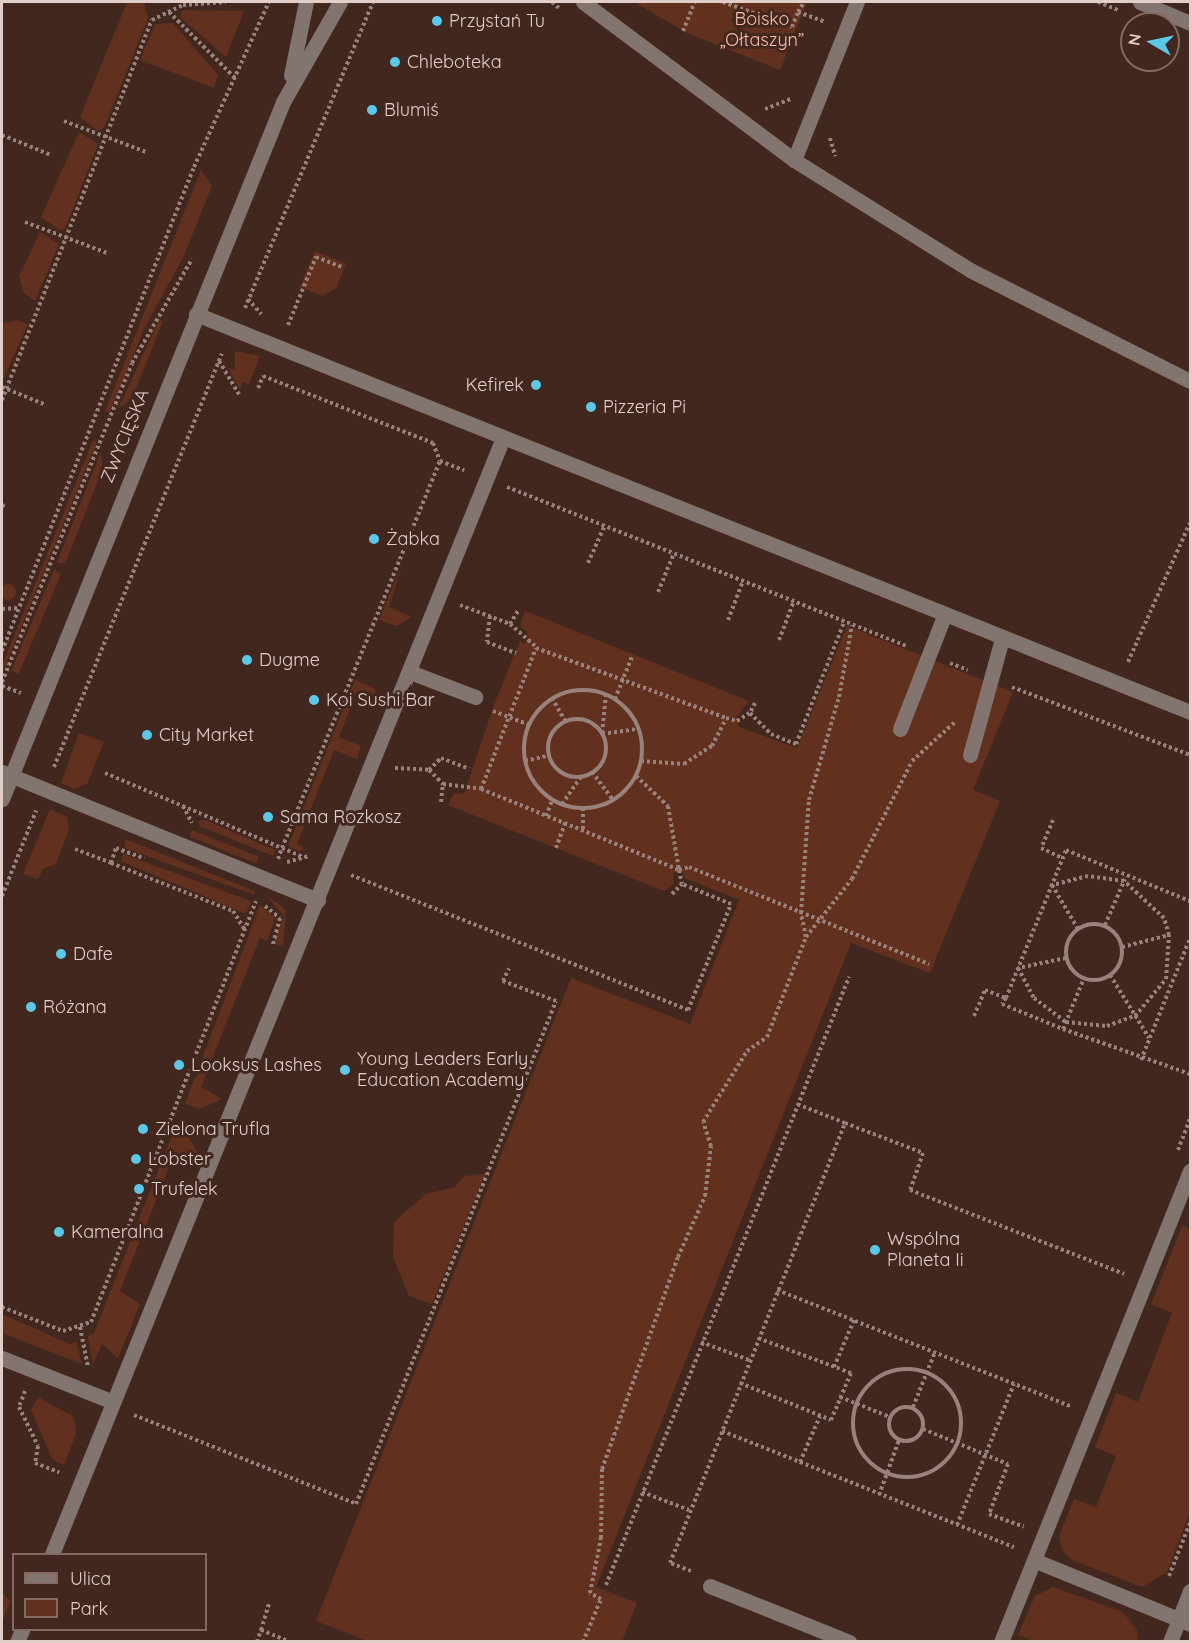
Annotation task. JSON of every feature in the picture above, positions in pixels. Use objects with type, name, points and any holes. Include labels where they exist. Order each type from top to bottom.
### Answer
[{"type":"street","name":"ZWYCIĘSKA","points":[[288,89],[306,2]]},
{"type":"street","name":"ZWYCIĘSKA","points":[[2,799],[6,774],[288,89],[340,2]]},
{"type":"street","points":[[584,2],[794,160],[970,270],[1191,381]]},
{"type":"street","points":[[794,160],[857,2]]},
{"type":"street","points":[[1140,2],[1191,23]]},
{"type":"street","points":[[196,314],[944,616],[1191,712]]},
{"type":"street","points":[[52,1553],[332,867],[503,438]]},
{"type":"street","points":[[900,729],[944,616]]},
{"type":"street","points":[[970,755],[1002,639]]},
{"type":"street","points":[[410,672],[476,697]]},
{"type":"street","points":[[6,774],[318,900]]},
{"type":"street","points":[[1001,1641],[1036,1561],[1191,1171]]},
{"type":"street","points":[[2,1358],[113,1402]]},
{"type":"street","points":[[1036,1561],[1185,1622]]},
{"type":"street","points":[[710,1586],[849,1641]]},
{"type":"street","points":[[1170,1641],[1185,1622],[1191,1591]]},
{"type":"path","points":[[2,400],[4,388],[152,20],[183,5],[226,2]]},
{"type":"path","points":[[2,651],[194,167],[236,80],[268,2]]},
{"type":"path","points":[[245,308],[373,2]]},
{"type":"path","points":[[683,31],[695,2]]},
{"type":"path","points":[[723,2],[792,27],[804,2]]},
{"type":"path","points":[[169,12],[236,80]]},
{"type":"path","points":[[798,12],[846,29]]},
{"type":"path","points":[[760,108],[774,108],[799,93],[834,109],[829,128],[837,165]]},
{"type":"path","points":[[64,122],[146,152]]},
{"type":"path","points":[[2,135],[51,155]]},
{"type":"path","points":[[25,222],[107,253]]},
{"type":"path","points":[[2,682],[132,363],[183,268],[201,250]]},
{"type":"path","points":[[289,322],[316,257],[342,267]]},
{"type":"path","points":[[50,776],[222,354]]},
{"type":"path","points":[[219,361],[239,394]]},
{"type":"path","points":[[258,388],[262,376],[433,443],[441,461],[928,655],[1191,755]]},
{"type":"path","points":[[4,388],[46,405]]},
{"type":"path","points":[[278,858],[441,461]]},
{"type":"path","points":[[1133,649],[1191,523]]},
{"type":"path","points":[[588,564],[605,525]]},
{"type":"path","points":[[658,592],[674,553]]},
{"type":"path","points":[[728,620],[742,581]]},
{"type":"path","points":[[450,612],[454,602],[510,624],[536,648],[726,718],[737,721],[750,713],[755,703]]},
{"type":"path","points":[[779,640],[794,602]]},
{"type":"path","points":[[2,609],[19,608]]},
{"type":"path","points":[[510,624],[519,609]]},
{"type":"path","points":[[490,616],[487,642],[516,653]]},
{"type":"path","points":[[750,713],[771,734],[796,744],[844,622]]},
{"type":"path","points":[[806,937],[801,913],[809,800],[839,697],[852,625]]},
{"type":"path","points":[[481,789],[536,648]]},
{"type":"path","points":[[615,699],[633,654]]},
{"type":"path","points":[[574,690],[606,694],[615,699],[639,729],[641,761],[636,776],[614,800],[583,808],[552,800],[530,777],[525,761],[529,725],[552,698],[574,690]]},
{"type":"path","points":[[562,804],[581,777],[592,772],[606,750],[602,734],[606,694]]},
{"type":"path","points":[[476,697],[479,706],[529,725]]},
{"type":"path","points":[[552,698],[566,722]]},
{"type":"path","points":[[583,1641],[601,1599],[590,1593],[601,1538],[602,1469],[678,1257],[705,1196],[711,1146],[703,1122],[747,1051],[767,1037],[806,937],[822,921],[852,879],[912,761],[932,739],[985,702]]},
{"type":"path","points":[[641,761],[684,764],[712,746],[726,718]]},
{"type":"path","points":[[581,777],[558,770],[550,755],[551,736],[566,722],[591,723],[602,734]]},
{"type":"path","points":[[602,734],[639,729]]},
{"type":"path","points":[[393,755],[393,767],[429,770],[443,784],[481,789],[679,870],[689,867],[929,964]]},
{"type":"path","points":[[525,761],[550,755]]},
{"type":"path","points":[[429,770],[441,758],[469,769]]},
{"type":"path","points":[[592,772],[614,800]]},
{"type":"path","points":[[105,773],[304,858]]},
{"type":"path","points":[[636,776],[668,806],[682,884]]},
{"type":"path","points":[[441,802],[443,784]]},
{"type":"path","points":[[546,816],[552,800]]},
{"type":"path","points":[[583,808],[583,831]]},
{"type":"path","points":[[2,896],[36,810]]},
{"type":"path","points":[[1053,820],[1041,848],[1062,858]]},
{"type":"path","points":[[556,848],[565,823]]},
{"type":"path","points":[[111,863],[116,848],[149,860]]},
{"type":"path","points":[[75,849],[233,911],[245,930]]},
{"type":"path","points":[[1191,901],[1066,850],[1002,1004],[1141,1060],[1191,1074]]},
{"type":"path","points":[[272,859],[282,863],[313,855],[332,867]]},
{"type":"path","points":[[343,881],[350,862]]},
{"type":"path","points":[[346,873],[687,1010],[731,904],[682,884]]},
{"type":"path","points":[[1105,926],[1126,874]]},
{"type":"path","points":[[1018,968],[1034,998],[1066,1022],[1107,1026],[1136,1016],[1166,979],[1169,935],[1155,905],[1124,881],[1088,876],[1052,885]]},
{"type":"path","points":[[672,894],[682,884]]},
{"type":"path","points":[[1052,885],[1077,929]]},
{"type":"path","points":[[246,895],[280,918],[272,945],[296,954]]},
{"type":"path","points":[[2,1307],[63,1331],[91,1322],[253,909]]},
{"type":"path","points":[[1066,958],[1070,936],[1077,929],[1105,926]]},
{"type":"path","points":[[1105,926],[1122,947]]},
{"type":"path","points":[[1122,947],[1169,935]]},
{"type":"path","points":[[1141,1060],[1191,938]]},
{"type":"path","points":[[1084,978],[1110,975],[1118,967],[1122,947]]},
{"type":"path","points":[[1018,968],[1066,958]]},
{"type":"path","points":[[1066,958],[1084,978]]},
{"type":"path","points":[[113,1402],[356,1504],[556,1001],[503,981],[509,968]]},
{"type":"path","points":[[1110,975],[1150,1039]]},
{"type":"path","points":[[606,1585],[701,1342],[849,977]]},
{"type":"path","points":[[1063,1029],[1084,978]]},
{"type":"path","points":[[1166,979],[1173,982]]},
{"type":"path","points":[[974,1016],[985,990],[1006,998]]},
{"type":"path","points":[[797,1104],[923,1153],[910,1190],[1128,1276]]},
{"type":"path","points":[[710,1586],[705,1577],[670,1563],[689,1510],[845,1123]]},
{"type":"path","points":[[777,1290],[1092,1416]]},
{"type":"path","points":[[834,1367],[854,1320]]},
{"type":"path","points":[[80,1327],[88,1370]]},
{"type":"path","points":[[740,1383],[831,1420],[851,1373],[758,1338]]},
{"type":"path","points":[[701,1342],[749,1360]]},
{"type":"path","points":[[913,1407],[935,1352]]},
{"type":"path","points":[[886,1372],[927,1372],[952,1392],[960,1409],[958,1443],[944,1463],[925,1476],[888,1474],[861,1454],[853,1419],[856,1404],[862,1392],[886,1372]]},
{"type":"path","points":[[957,1525],[1014,1384]]},
{"type":"path","points":[[26,1387],[19,1407],[38,1446],[35,1463],[65,1474]]},
{"type":"path","points":[[840,1397],[890,1417]]},
{"type":"path","points":[[913,1407],[896,1410],[890,1417],[892,1434],[899,1440],[909,1441],[923,1429]]},
{"type":"path","points":[[913,1407],[920,1413],[923,1429]]},
{"type":"path","points":[[800,1462],[820,1416]]},
{"type":"path","points":[[923,1429],[1008,1464],[989,1514],[1027,1529]]},
{"type":"path","points":[[722,1431],[1015,1548]]},
{"type":"path","points":[[879,1495],[899,1440]]},
{"type":"path","points":[[642,1492],[689,1510]]},
{"type":"path","points":[[1156,1610],[1191,1523]]},
{"type":"path","points":[[257,1641],[269,1604]]},
{"type":"path","points":[[261,1630],[291,1641]]},
{"type":"green space","points":[[127,2],[144,2],[148,18],[104,128],[98,131],[80,117]]},
{"type":"green space","name":"Boisko „Ołtaszyn”","points":[[634,2],[807,2],[780,70],[687,33]]},
{"type":"green space","points":[[182,10],[244,11],[226,57],[180,17]]},
{"type":"green space","points":[[173,23],[218,75],[214,88],[140,60],[155,24]]},
{"type":"green space","points":[[79,132],[98,144],[65,229],[59,230],[41,217]]},
{"type":"green space","points":[[201,170],[212,186],[184,256],[143,331],[110,412],[105,411]]},
{"type":"green space","points":[[40,232],[59,244],[35,301],[24,293],[19,276]]},
{"type":"green space","points":[[315,251],[346,264],[336,288],[323,296],[300,287]]},
{"type":"green space","points":[[17,320],[28,324],[2,382],[2,324]]},
{"type":"green space","points":[[159,320],[163,321],[132,399],[118,409]]},
{"type":"green space","points":[[235,351],[260,356],[249,384],[243,382],[240,390],[228,368],[235,369]]},
{"type":"green space","points":[[93,440],[97,442],[5,667],[2,666]]},
{"type":"green space","points":[[101,452],[103,468],[65,564],[57,562]]},
{"type":"green space","points":[[403,562],[389,607],[412,617],[397,626],[379,620]]},
{"type":"green space","points":[[54,570],[61,573],[19,673],[11,670]]},
{"type":"green space","points":[[8,584],[16,592],[8,600],[0,592]]},
{"type":"green space","points":[[525,611],[749,701],[736,717],[739,727],[797,748],[847,626],[1013,692],[973,790],[1000,801],[930,973],[851,943],[596,1587],[637,1603],[622,1641],[367,1641],[316,1621],[571,978],[690,1024],[739,900],[685,878],[682,871],[673,873],[674,883],[664,891],[448,805],[454,793],[464,794],[494,705],[520,641],[525,644],[528,633],[520,625]]},
{"type":"green space","points":[[355,680],[374,688],[380,701],[356,693],[339,737],[361,746],[357,759],[334,750],[297,844],[305,848],[299,851],[288,846]]},
{"type":"green space","points":[[79,733],[104,742],[87,784],[74,789],[61,783]]},
{"type":"green space","points":[[50,809],[67,817],[69,829],[56,864],[43,869],[38,879],[23,874]]},
{"type":"green space","points":[[205,820],[275,850],[273,856],[200,826],[198,821]]},
{"type":"green space","points":[[192,830],[259,857],[256,863],[189,836]]},
{"type":"green space","points":[[125,839],[255,891],[254,895],[125,848]]},
{"type":"green space","points":[[123,854],[251,901],[246,914],[121,861]]},
{"type":"green space","points":[[265,894],[286,910],[283,947],[273,943],[284,916]]},
{"type":"green space","points":[[260,905],[275,918],[267,941],[260,938],[201,1087],[222,1099],[200,1109],[185,1104]]},
{"type":"green space","points":[[175,1128],[188,1134],[199,1156],[175,1152],[120,1291],[140,1304],[118,1358],[102,1344],[93,1364],[88,1336],[94,1333]]},
{"type":"green space","points":[[485,1174],[432,1304],[409,1296],[393,1257],[394,1222],[426,1194],[455,1187],[464,1176]]},
{"type":"green space","points":[[1182,1226],[1190,1229],[1190,1512],[1167,1572],[1142,1587],[1072,1560],[1062,1550],[1059,1536],[1074,1499],[1096,1507],[1116,1456],[1095,1447],[1116,1393],[1138,1402],[1172,1313],[1151,1304]]},
{"type":"green space","points":[[2,1314],[70,1344],[76,1341],[82,1364],[2,1333]]},
{"type":"green space","points":[[38,1397],[74,1417],[76,1434],[64,1465],[52,1459],[31,1410]]},
{"type":"green space","points":[[1053,1587],[1123,1612],[1137,1630],[1138,1641],[1034,1641],[1018,1635],[1035,1596]]},
{"type":"green space","points":[[2,1592],[10,1601],[2,1623]]},
{"type":"place","name":"Przystań Tu","points":[[437,21]]},
{"type":"place","name":"Chleboteka","points":[[395,62]]},
{"type":"place","name":"Blumiś","points":[[372,110]]},
{"type":"place","name":"Kefirek","points":[[536,385]]},
{"type":"place","name":"Pizzeria Pi","points":[[591,407]]},
{"type":"place","name":"Żabka","points":[[374,539]]},
{"type":"place","name":"Dugme","points":[[247,660]]},
{"type":"place","name":"Koi Sushi Bar","points":[[314,700]]},
{"type":"place","name":"City Market","points":[[147,735]]},
{"type":"place","name":"Sama Rozkosz","points":[[268,817]]},
{"type":"place","name":"Dafe","points":[[61,954]]},
{"type":"place","name":"Różana","points":[[31,1007]]},
{"type":"place","name":"Looksus Lashes","points":[[179,1065]]},
{"type":"place","name":"Young Leaders Early Education Academy","points":[[345,1070]]},
{"type":"place","name":"Zielona Trufla","points":[[143,1129]]},
{"type":"place","name":"Lobster","points":[[136,1159]]},
{"type":"place","name":"Trufelek","points":[[139,1189]]},
{"type":"place","name":"Kameralna","points":[[59,1232]]},
{"type":"place","name":"Wspólna Planeta Ii","points":[[875,1250]]}]
